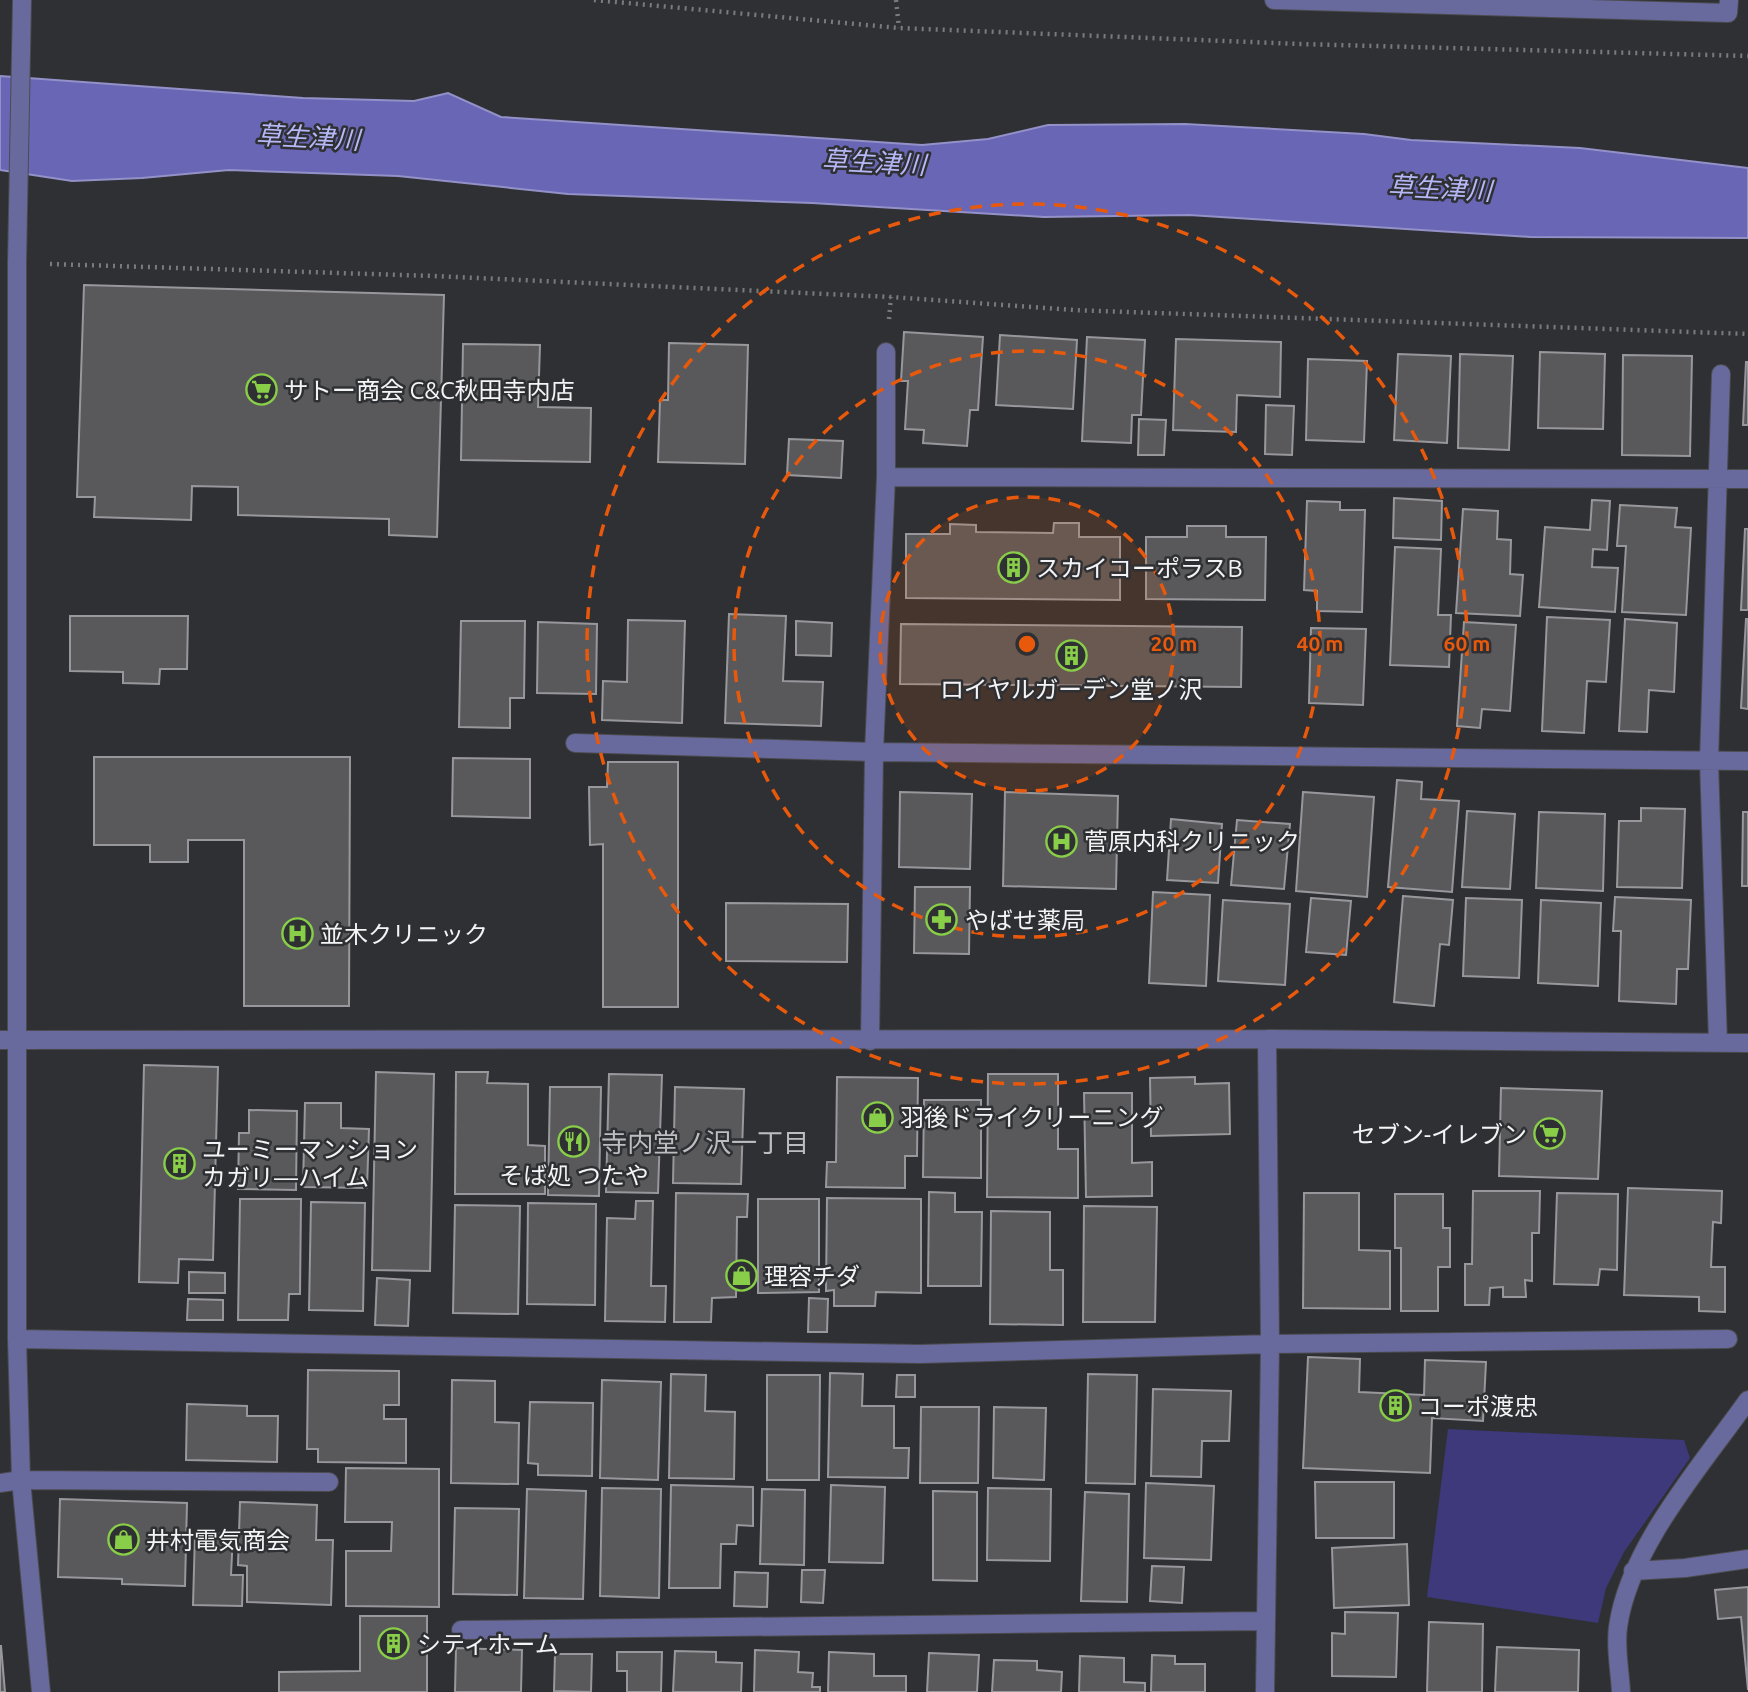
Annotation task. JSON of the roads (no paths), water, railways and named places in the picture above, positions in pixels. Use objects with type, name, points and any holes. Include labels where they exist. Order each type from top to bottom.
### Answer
[{"type":"street","points":[[22,0],[8,1040],[21,1480],[41,1692]]},
{"type":"street","points":[[1274,0],[1728,13],[1729,0]]},
{"type":"street","points":[[870,1041],[874,752],[886,477],[886,352]]},
{"type":"street","points":[[1717,1043],[1709,761],[1721,374]]},
{"type":"street","points":[[886,477],[1748,479]]},
{"type":"street","points":[[575,743],[874,752],[1748,761]]},
{"type":"street","points":[[8,1040],[1267,1039],[1748,1043]]},
{"type":"street","points":[[1265,1692],[1270,1344],[1267,1039]]},
{"type":"street","points":[[17,1339],[920,1354],[1270,1344],[1728,1339]]},
{"type":"street","points":[[1621,1692],[1618,1628],[1633,1571],[1658,1527],[1748,1400]]},
{"type":"street","points":[[0,1483],[21,1480],[329,1482]]},
{"type":"street","points":[[1633,1571],[1685,1568],[1748,1559]]},
{"type":"street","points":[[461,1630],[1265,1621]]},
{"type":"water","name":"草生津川","points":[[0,76],[303,98],[414,101],[448,93],[501,117],[922,145],[988,139],[1048,125],[1185,124],[1364,134],[1411,140],[1580,148],[1748,168],[1748,238],[1530,237],[1189,215],[1044,217],[812,203],[568,194],[398,176],[229,170],[72,181],[0,170]]},
{"type":"place","name":"サトー商会 C&C秋田寺内店","points":[[261,390]]},
{"type":"place","name":"スカイコーポラスB","points":[[1013,568]]},
{"type":"place","name":"ロイヤルガーデン堂ノ沢","points":[[1071,655]]},
{"type":"place","name":"菅原内科クリニック","points":[[1061,841]]},
{"type":"place","name":"やばせ薬局","points":[[942,920]]},
{"type":"place","name":"並木クリニック","points":[[297,934]]},
{"type":"place","name":"羽後ドライクリーニング","points":[[877,1117]]},
{"type":"place","name":"セブン-イレブン","points":[[1550,1134]]},
{"type":"place","name":"そば処 つたや","points":[[574,1141]]},
{"type":"place","name":"ユーミーマンション カガリ―ハイム","points":[[179,1163]]},
{"type":"place","name":"理容チダ","points":[[741,1276]]},
{"type":"place","name":"コーポ渡忠","points":[[1395,1406]]},
{"type":"place","name":"井村電気商会","points":[[123,1540]]},
{"type":"place","name":"シティホーム","points":[[394,1644]]},
{"type":"district","name":"寺内堂ノ沢一丁目","points":[[705,1142]]}]
